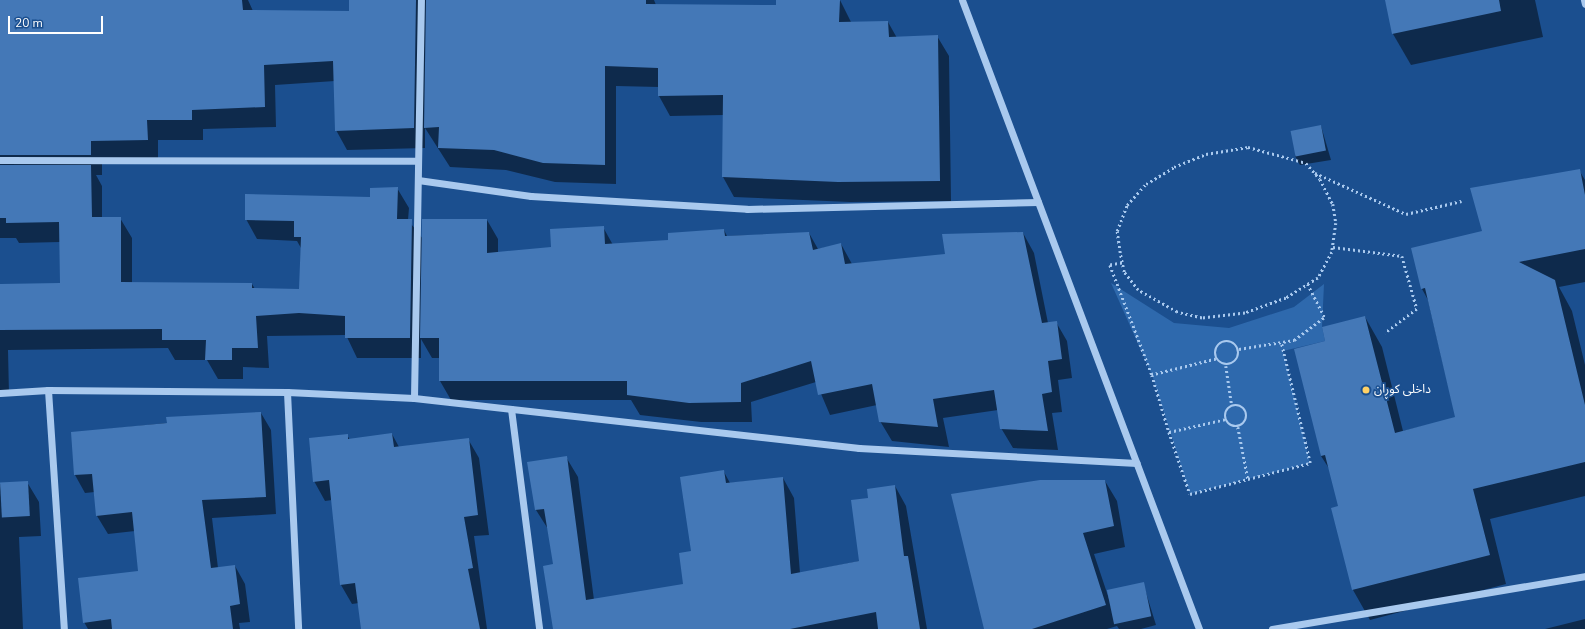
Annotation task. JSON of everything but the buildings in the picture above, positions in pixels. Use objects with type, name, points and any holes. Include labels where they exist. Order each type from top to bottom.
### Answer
[{"type":"street","points":[[414,398],[421,0]]},
{"type":"street","points":[[962,0],[1199,629]]},
{"type":"street","points":[[1584,0],[1585,4]]},
{"type":"street","points":[[0,160],[418,161]]},
{"type":"street","points":[[418,180],[531,196],[747,209],[1038,202]]},
{"type":"street","points":[[0,393],[48,390],[287,392],[414,398],[859,448],[1137,463]]},
{"type":"street","points":[[48,390],[64,629]]},
{"type":"street","points":[[287,392],[298,629]]},
{"type":"street","points":[[511,409],[539,629]]},
{"type":"street","points":[[1272,629],[1585,576]]},
{"type":"path","points":[[1248,147],[1306,163],[1314,172],[1333,204],[1336,223],[1333,247],[1318,278],[1286,298],[1245,313],[1202,318],[1177,312],[1138,290],[1122,263],[1117,232],[1127,205],[1146,184],[1174,167],[1206,154],[1248,147]]},
{"type":"path","points":[[1314,172],[1406,214],[1462,201]]},
{"type":"path","points":[[1333,247],[1402,256],[1417,309],[1385,333]]},
{"type":"path","points":[[1122,263],[1110,265],[1152,375],[1190,494],[1310,462],[1280,342]]},
{"type":"path","points":[[1239,349],[1294,340],[1324,317],[1307,284]]},
{"type":"path","points":[[1216,359],[1216,347],[1223,342],[1234,343],[1239,349],[1237,361],[1226,366]]},
{"type":"path","points":[[1152,375],[1216,359],[1226,366],[1232,406],[1226,419]]},
{"type":"path","points":[[1226,419],[1232,426],[1238,427],[1244,424],[1245,410],[1232,406]]},
{"type":"path","points":[[1169,432],[1226,419]]},
{"type":"path","points":[[1238,427],[1248,479]]},
{"type":"shaded area","points":[[1111,283],[1174,323],[1229,328],[1294,307],[1324,284],[1322,327],[1325,341],[1283,351],[1310,463],[1190,494],[1152,375]]},
{"type":"place","name":"داخلی کوڕان","points":[[1366,390]]}]
